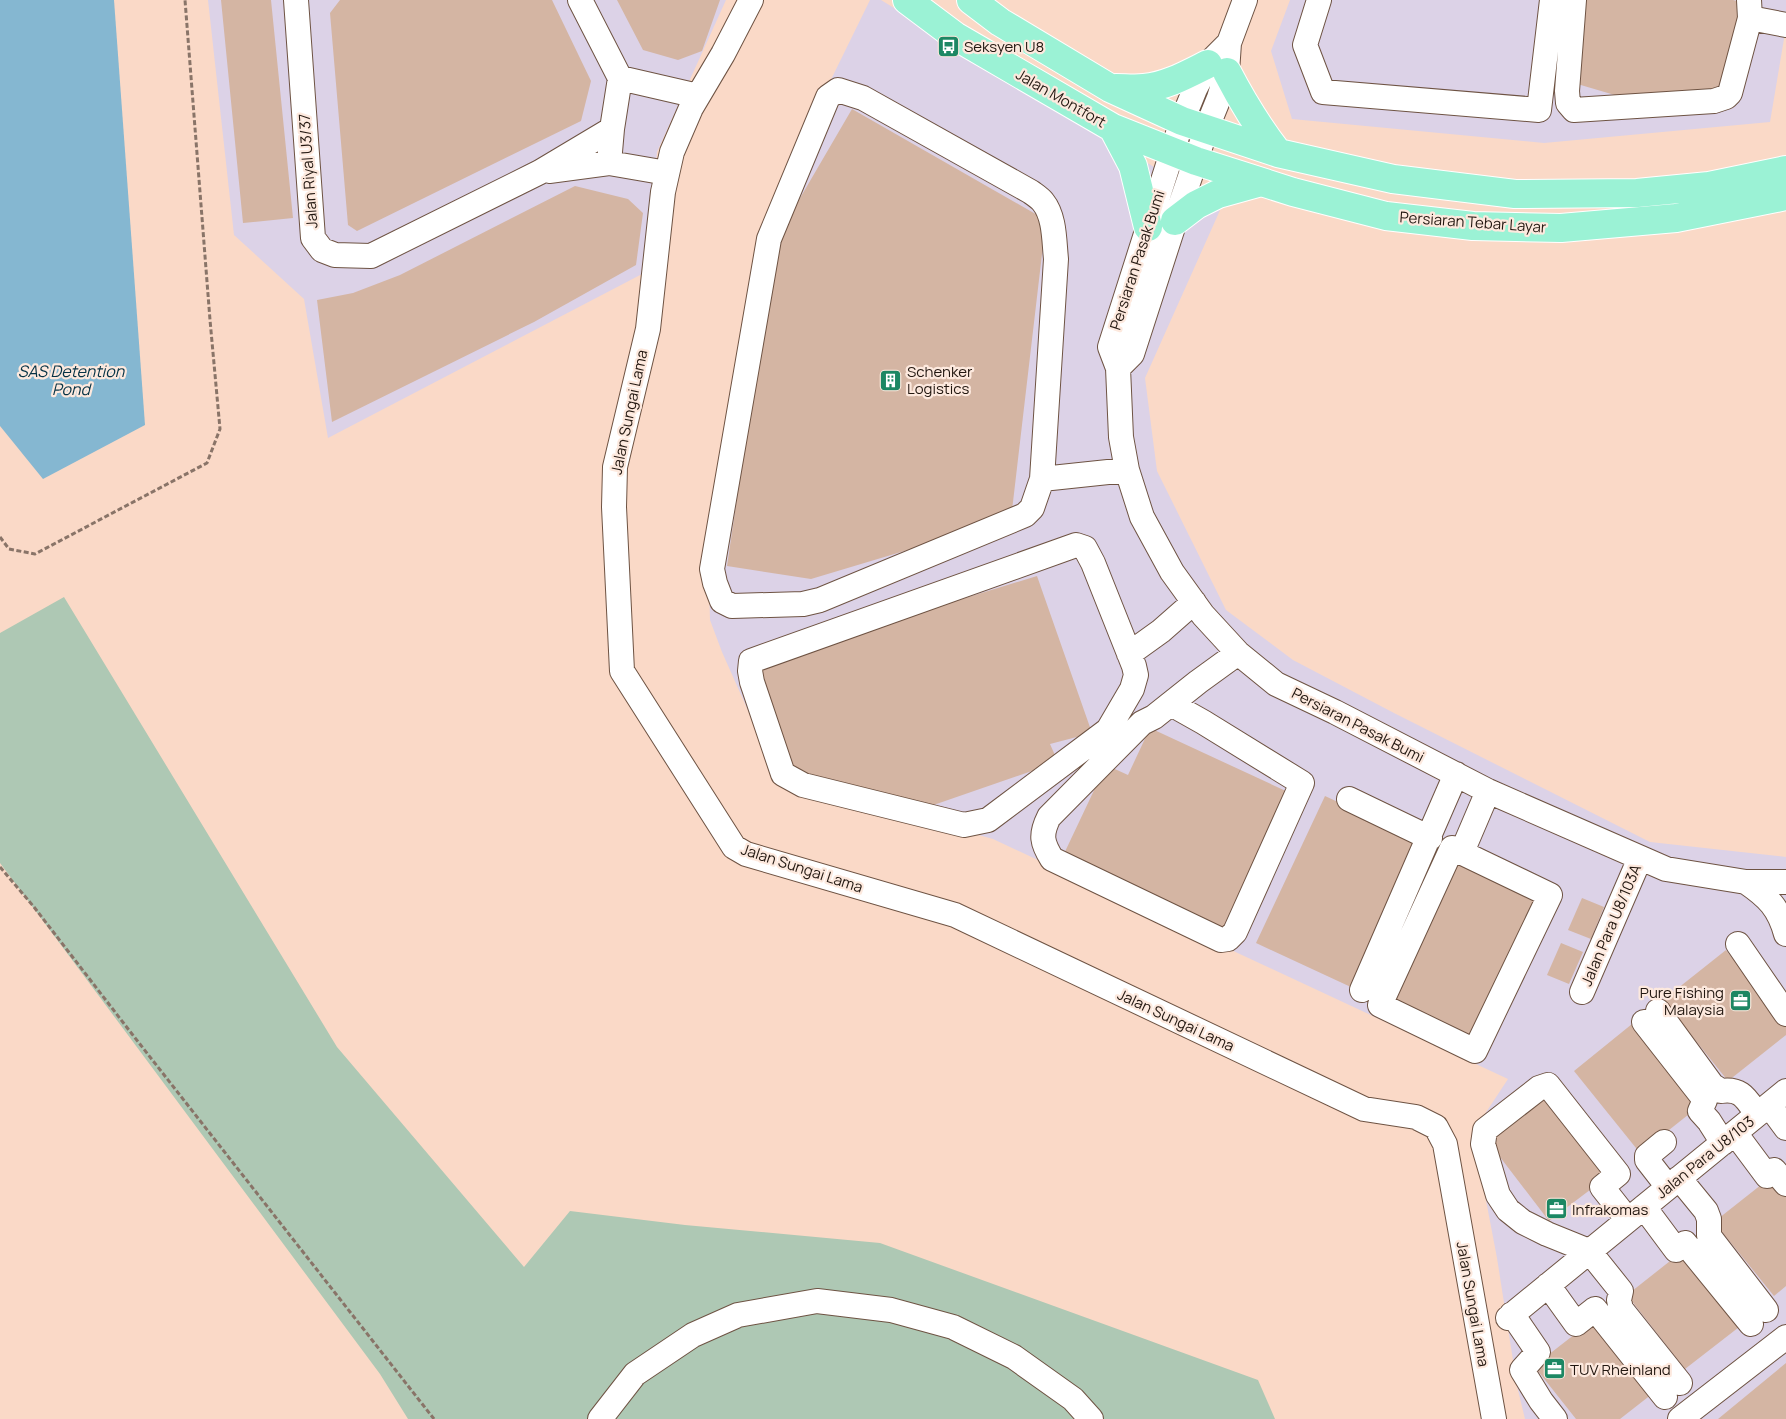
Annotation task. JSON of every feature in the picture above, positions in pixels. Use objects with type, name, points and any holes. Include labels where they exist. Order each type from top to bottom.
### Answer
[{"type":"main road","name":"Jalan Montfort","points":[[907,0],[955,36],[1113,128],[1184,157]]},
{"type":"main road","points":[[971,0],[1000,22],[1110,88],[1194,125]]},
{"type":"main road","points":[[1110,88],[1145,88],[1162,85],[1218,68],[1278,153]]},
{"type":"main road","name":"Persiaran Tebar Layar","points":[[1194,125],[1278,153],[1393,179],[1515,194],[1637,193],[1709,186],[1784,173]]},
{"type":"main road","points":[[1113,128],[1133,166],[1148,227]]},
{"type":"main road","name":"Persiaran Tebar Layar","points":[[1184,157],[1293,192],[1386,216],[1473,226],[1561,228],[1676,218],[1784,173]]},
{"type":"main road","points":[[1175,221],[1196,205],[1218,194],[1261,182]]},
{"type":"street","name":"Jalan Riyal U3/37","points":[[296,0],[313,238],[322,250],[335,255],[372,256],[540,172]]},
{"type":"street","points":[[580,0],[620,78],[609,163]]},
{"type":"street","name":"Jalan Sungai Lama","points":[[751,0],[723,54],[691,108],[672,152],[663,192],[648,329],[615,467],[614,507],[622,671],[734,847],[746,854],[955,915],[1364,1109],[1416,1117],[1436,1128],[1445,1144],[1493,1414]]},
{"type":"street","points":[[1184,157],[1194,125],[1219,98],[1218,68],[1245,0]]},
{"type":"street","points":[[1318,0],[1306,45],[1324,92],[1540,110],[1552,0]]},
{"type":"street","points":[[1574,0],[1567,91],[1568,103],[1574,110],[1714,101],[1726,97],[1730,93],[1750,9],[1786,26]]},
{"type":"street","points":[[620,78],[698,96]]},
{"type":"street","points":[[838,90],[863,98],[1031,192],[1043,202],[1049,212],[1056,259],[1042,479],[1032,508],[1025,515],[820,600],[804,604],[732,606],[722,601],[712,569],[770,239],[828,97],[838,90]]},
{"type":"street","points":[[540,172],[612,129]]},
{"type":"street","name":"Persiaran Pasak Bumi","points":[[1118,368],[1132,354],[1175,221],[1184,157]]},
{"type":"street","name":"Persiaran Pasak Bumi","points":[[1184,157],[1148,227],[1110,347],[1118,368],[1121,437],[1127,470],[1142,517],[1172,572],[1203,615],[1238,653],[1276,684],[1488,790],[1666,869],[1746,882],[1786,882]]},
{"type":"street","points":[[540,172],[609,163],[667,173]]},
{"type":"street","points":[[1042,479],[1127,470]]},
{"type":"street","points":[[1080,545],[1085,548],[1093,563],[1129,654],[1136,675],[1132,689],[1108,730],[988,820],[964,825],[803,785],[783,774],[752,682],[750,670],[751,661],[1080,545]]},
{"type":"street","points":[[1129,654],[1194,602]]},
{"type":"street","points":[[1171,704],[1302,783],[1234,932],[1228,939],[1221,940],[1052,860],[1047,851],[1043,830],[1049,818],[1142,723],[1154,717],[1198,682],[1238,653]]},
{"type":"street","points":[[1362,990],[1430,838],[1456,774]]},
{"type":"street","points":[[1462,852],[1488,790]]},
{"type":"street","points":[[1349,798],[1430,838]]},
{"type":"street","points":[[1452,848],[1462,852],[1550,895],[1475,1051],[1380,1005],[1452,848]]},
{"type":"street","name":"Jalan Para U8/103A","points":[[1582,992],[1640,858]]},
{"type":"street","points":[[1746,882],[1770,900],[1782,921],[1786,934]]},
{"type":"street","points":[[1738,944],[1786,1014]]},
{"type":"street","points":[[1786,1128],[1771,1104],[1732,1089],[1721,1091],[1712,1085],[1651,1017],[1705,1100],[1700,1111],[1767,1176],[1774,1170],[1786,1184]]},
{"type":"street","points":[[1548,1285],[1576,1324],[1595,1309],[1672,1390],[1621,1310],[1619,1300],[1621,1291],[1589,1251],[1523,1222],[1508,1210],[1498,1196],[1483,1144],[1485,1130],[1490,1124],[1538,1088],[1548,1085],[1618,1174],[1602,1187],[1636,1213],[1676,1250],[1685,1243],[1758,1317],[1708,1236],[1709,1219],[1706,1211],[1646,1160],[1647,1156],[1664,1142]]},
{"type":"street","name":"Jalan Para U8/103","points":[[1555,1419],[1540,1401],[1522,1370],[1538,1352],[1510,1316],[1771,1104]]},
{"type":"street","points":[[600,1419],[635,1374],[692,1335],[738,1315],[817,1301],[891,1310],[953,1326],[1014,1357],[1073,1399],[1091,1419]]},
{"type":"street","points":[[1680,1419],[1786,1338]]},
{"type":"path","points":[[0,537],[9,549],[35,554],[207,463],[220,429],[185,0]]},
{"type":"path","points":[[0,866],[434,1419]]},
{"type":"shaded area","points":[[208,0],[726,0],[657,152],[644,273],[328,438],[304,299],[234,235]]},
{"type":"shaded area","points":[[870,0],[881,0],[1221,208],[1145,378],[1157,471],[1226,610],[1293,660],[1650,842],[1786,857],[1786,1419],[1525,1419],[1517,1386],[1497,1258],[1473,1132],[1508,1079],[993,839],[778,778],[722,652],[710,620],[709,583],[761,245],[820,102]]},
{"type":"shaded area","points":[[1290,0],[1786,0],[1786,27],[1770,122],[1544,143],[1292,119],[1271,51]]},
{"type":"green space","points":[[64,597],[337,1047],[524,1267],[570,1211],[685,1225],[880,1243],[1258,1380],[1275,1419],[408,1419],[380,1374],[0,863],[0,633]]},
{"type":"water","name":"SAS Detention Pond","points":[[0,0],[114,0],[145,425],[43,479],[0,426]]},
{"type":"building","points":[[221,0],[271,0],[293,218],[243,223]]},
{"type":"building","points":[[340,0],[552,0],[591,81],[581,121],[357,231],[348,225],[330,13]]},
{"type":"building","points":[[617,0],[720,0],[702,51],[678,60],[643,50]]},
{"type":"building","points":[[1585,0],[1733,0],[1744,3],[1717,98],[1635,101],[1574,83]]},
{"type":"building","name":"Schenker Logistics","points":[[852,109],[1046,220],[1011,519],[811,579],[727,566],[775,241]]},
{"type":"building","points":[[575,186],[628,199],[643,213],[636,265],[534,322],[332,422],[317,300],[353,293],[400,275]]},
{"type":"building","points":[[1037,576],[1092,733],[1050,744],[1058,762],[922,809],[786,768],[754,663]]},
{"type":"building","points":[[1150,728],[1288,792],[1221,932],[1062,858],[1106,765],[1128,775]]},
{"type":"building","points":[[1325,796],[1422,841],[1353,988],[1256,943]]},
{"type":"building","points":[[1456,854],[1546,896],[1473,1047],[1383,1004]]},
{"type":"building","points":[[1582,898],[1604,907],[1591,939],[1568,930]]},
{"type":"building","points":[[1561,943],[1583,952],[1569,984],[1547,975]]},
{"type":"building","points":[[1726,950],[1786,1026],[1786,1035],[1728,1081],[1663,1000]]},
{"type":"building","points":[[1632,1024],[1698,1107],[1640,1153],[1574,1071]]},
{"type":"building","points":[[1545,1096],[1607,1177],[1549,1221],[1487,1140]]},
{"type":"building","points":[[1771,1177],[1786,1195],[1786,1286],[1774,1296],[1714,1222]]},
{"type":"building","points":[[1684,1250],[1743,1324],[1685,1369],[1627,1295]]},
{"type":"building","points":[[1593,1320],[1652,1394],[1620,1419],[1576,1419],[1534,1366]]},
{"type":"building","points":[[1786,1363],[1786,1419],[1718,1419]]},
{"type":"place","name":"Seksyen U8","points":[[948,46]]},
{"type":"place","name":"Schenker Logistics","points":[[891,380]]},
{"type":"place","name":"Pure Fishing Malaysia","points":[[1740,1001]]},
{"type":"place","name":"Infrakomas","points":[[1556,1209]]},
{"type":"place","name":"TUV Rheinland","points":[[1554,1369]]}]
